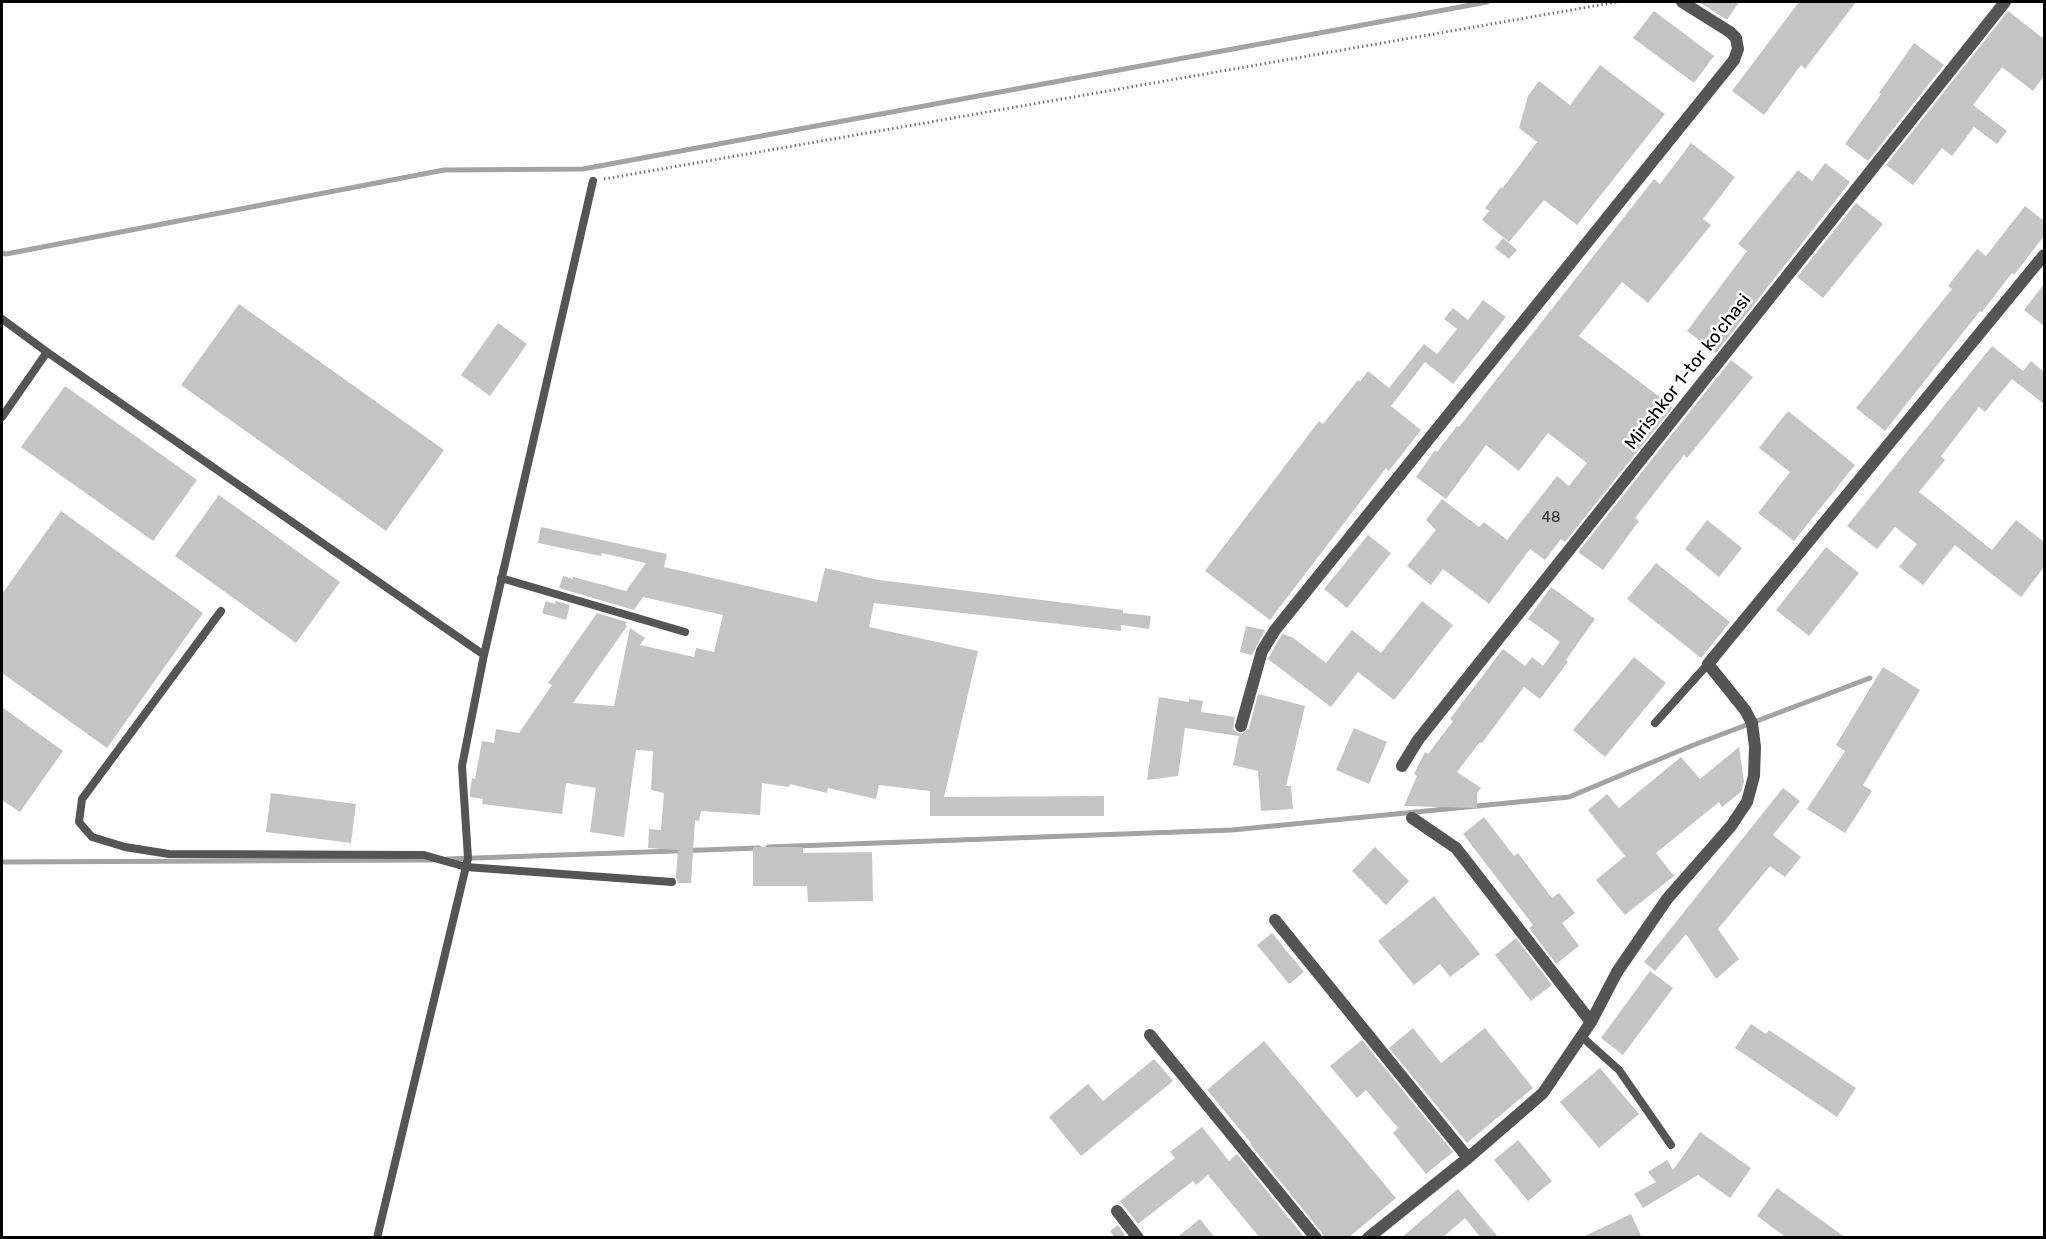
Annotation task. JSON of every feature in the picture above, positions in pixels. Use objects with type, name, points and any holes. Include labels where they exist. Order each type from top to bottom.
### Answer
[{"type":"street","points":[[1241,726],[1262,651],[1275,630],[1734,60],[1738,49],[1736,38],[1682,2]]},
{"type":"street","name":"Mirishkor 1-tor ko'chasi","points":[[1402,766],[1418,740],[2005,2]]},
{"type":"street","points":[[1368,1238],[1468,1158],[1543,1093],[1591,1022],[1617,972],[1667,899],[1731,826],[1747,802],[1754,776],[1755,747],[1752,723],[1745,710],[1708,664],[2044,255]]},
{"type":"street","points":[[1412,818],[1456,848],[1591,1022]]},
{"type":"street","points":[[1275,920],[1468,1158]]},
{"type":"street","points":[[1150,1035],[1316,1238]]},
{"type":"street","points":[[1117,1210],[1138,1238]]},
{"type":"lane","points":[[377,1238],[468,858],[462,766],[501,578],[593,181]]},
{"type":"lane","points":[[2,319],[484,655]]},
{"type":"lane","points":[[2,417],[47,352]]},
{"type":"lane","points":[[501,578],[685,632]]},
{"type":"lane","points":[[221,611],[82,799],[79,822],[92,837],[125,847],[169,854],[424,855],[466,867],[672,882]]},
{"type":"lane","points":[[1655,723],[1708,664]]},
{"type":"lane","points":[[1581,1035],[1619,1070],[1671,1145]]},
{"type":"path","points":[[593,181],[1617,2]]},
{"type":"building","points":[[1699,2],[1739,2],[1727,20]]},
{"type":"building","points":[[1799,2],[1856,2],[1805,69],[1801,65],[1764,115],[1732,91]]},
{"type":"building","points":[[1654,11],[1714,56],[1694,83],[1633,38]]},
{"type":"building","points":[[2008,11],[2044,39],[2044,76],[2033,91],[2002,67],[1973,105],[2007,131],[1997,144],[1974,127],[1952,156],[1942,148],[1913,185],[1886,165]]},
{"type":"building","points":[[1914,43],[1944,65],[1868,161],[1845,144]]},
{"type":"building","points":[[1600,65],[1665,114],[1577,225],[1544,200],[1509,242],[1482,220],[1489,211],[1485,208],[1537,142],[1519,128],[1528,96],[1539,81],[1570,105]]},
{"type":"building","points":[[1691,143],[1735,177],[1703,219],[1711,225],[1648,303],[1622,282],[1579,336],[1673,407],[1565,542],[1561,539],[1545,560],[1530,549],[1489,604],[1443,569],[1431,585],[1407,566],[1436,530],[1426,520],[1442,499],[1479,527],[1484,522],[1507,540],[1557,476],[1569,486],[1587,463],[1548,433],[1519,471],[1486,445],[1446,499],[1416,477],[1435,450],[1437,452],[1457,426],[1459,427],[1654,179],[1660,184]]},
{"type":"building","points":[[1825,163],[1850,182],[1716,353],[1687,331],[1747,251],[1738,244],[1798,170],[1812,181]]},
{"type":"building","points":[[1856,203],[1883,224],[1823,298],[1797,277]]},
{"type":"building","points":[[2025,206],[2044,221],[2044,236],[2014,275],[2012,273],[1982,312],[1980,311],[1885,431],[1856,408],[1952,289],[1948,286],[1977,249],[1986,256]]},
{"type":"building","points":[[1503,238],[1517,250],[1509,259],[1495,248]]},
{"type":"building","points":[[2044,284],[2044,326],[2024,310]]},
{"type":"building","points":[[1483,300],[1506,317],[1453,384],[1425,362],[1391,406],[1421,430],[1389,471],[1386,468],[1270,620],[1205,571],[1319,421],[1323,424],[1358,380],[1360,382],[1368,371],[1389,388],[1424,344],[1437,354],[1457,329],[1444,319],[1453,308],[1468,320]]},
{"type":"building","points":[[239,304],[444,450],[386,531],[181,385]]},
{"type":"building","points":[[498,323],[527,344],[490,396],[461,375]]},
{"type":"building","points":[[1992,346],[2023,371],[2031,361],[2044,372],[2044,404],[2012,379],[1985,412],[1979,407],[1941,456],[1945,460],[1919,492],[1992,550],[2016,520],[2044,542],[2044,567],[2021,597],[1955,545],[1923,585],[1899,567],[1917,544],[1895,527],[1877,549],[1847,526]]},
{"type":"building","points":[[1731,360],[1753,377],[1687,458],[1684,455],[1635,518],[1639,521],[1603,570],[1578,552]]},
{"type":"building","points":[[65,386],[197,480],[153,541],[21,447]]},
{"type":"building","points":[[1788,411],[1855,465],[1794,541],[1758,513],[1790,472],[1759,448]]},
{"type":"building","points":[[219,495],[340,582],[296,643],[175,556]]},
{"type":"building","points":[[61,511],[203,613],[107,748],[2,673],[2,594]]},
{"type":"building","points":[[1707,520],[1742,548],[1719,577],[1685,549]]},
{"type":"building","points":[[541,527],[667,554],[664,567],[817,602],[825,568],[879,580],[1123,610],[1123,613],[1151,616],[1149,629],[1121,625],[1121,631],[874,603],[869,627],[978,651],[944,797],[1104,796],[1104,816],[930,816],[930,791],[879,785],[876,799],[828,788],[827,793],[790,784],[789,787],[762,783],[760,815],[701,811],[699,821],[695,820],[691,883],[678,883],[676,877],[678,850],[648,848],[649,829],[661,830],[664,793],[651,790],[653,751],[636,750],[624,837],[590,832],[596,788],[566,783],[562,814],[482,804],[483,799],[470,797],[470,792],[472,778],[475,779],[482,741],[494,743],[496,729],[519,733],[552,685],[548,683],[597,613],[627,622],[625,624],[627,626],[573,703],[614,706],[630,628],[645,638],[640,645],[694,657],[696,648],[714,652],[723,615],[643,597],[634,610],[559,588],[563,576],[626,591],[646,563],[602,553],[601,556],[538,543]]},
{"type":"building","points":[[1368,535],[1391,553],[1347,608],[1324,589]]},
{"type":"building","points":[[1826,547],[1859,573],[1809,636],[1776,610]]},
{"type":"building","points":[[1656,563],[1730,622],[1701,658],[1627,599]]},
{"type":"building","points":[[1551,587],[1595,619],[1566,660],[1568,662],[1540,699],[1524,687],[1457,772],[1481,788],[1477,793],[1477,808],[1404,806],[1417,776],[1414,774],[1425,752],[1428,754],[1453,721],[1450,719],[1503,649],[1525,666],[1532,657],[1543,666],[1560,642],[1528,619]]},
{"type":"building","points":[[546,601],[570,605],[566,620],[542,613]]},
{"type":"building","points":[[1422,601],[1453,625],[1394,700],[1358,672],[1331,707],[1268,659],[1282,634],[1292,637],[1326,663],[1352,630],[1381,653]]},
{"type":"building","points":[[1246,626],[1265,630],[1252,655],[1240,652]]},
{"type":"building","points":[[1634,657],[1666,683],[1605,757],[1573,730]]},
{"type":"building","points":[[1883,667],[1920,690],[1863,785],[1872,791],[1845,833],[1807,809],[1845,751],[1836,745]]},
{"type":"building","points":[[1258,694],[1305,706],[1286,786],[1291,786],[1293,809],[1261,811],[1258,771],[1233,765],[1239,736],[1185,728],[1178,776],[1147,780],[1159,697],[1189,702],[1189,699],[1203,701],[1201,712],[1235,717],[1233,729],[1242,734],[1249,728]]},
{"type":"building","points":[[2,707],[63,751],[20,812],[2,800]]},
{"type":"building","points":[[1354,728],[1387,742],[1369,784],[1336,770]]},
{"type":"building","points":[[1739,747],[1744,782],[1741,792],[1722,807],[1719,802],[1656,853],[1674,876],[1625,915],[1596,880],[1625,856],[1588,810],[1607,794],[1619,808],[1681,757],[1700,779]]},
{"type":"building","points":[[1783,788],[1800,801],[1773,835],[1801,857],[1785,877],[1770,866],[1718,929],[1739,959],[1716,979],[1686,934],[1655,971],[1644,962]]},
{"type":"building","points":[[271,793],[356,804],[351,843],[266,832]]},
{"type":"building","points":[[1484,817],[1514,856],[1518,853],[1552,898],[1559,893],[1575,913],[1562,923],[1579,946],[1556,964],[1529,928],[1533,925],[1463,834]]},
{"type":"building","points":[[753,847],[803,847],[803,853],[872,852],[873,901],[808,902],[807,886],[753,886]]},
{"type":"building","points":[[1375,847],[1409,881],[1386,905],[1352,871]]},
{"type":"building","points":[[1434,896],[1480,954],[1450,977],[1440,964],[1414,985],[1378,941]]},
{"type":"building","points":[[1272,933],[1304,972],[1289,984],[1257,945]]},
{"type":"building","points":[[1516,938],[1552,985],[1531,1001],[1495,955]]},
{"type":"building","points":[[1650,971],[1673,988],[1623,1055],[1601,1038]]},
{"type":"building","points":[[1751,1024],[1766,1034],[1769,1030],[1856,1088],[1837,1117],[1735,1048]]},
{"type":"building","points":[[1413,1028],[1441,1063],[1485,1028],[1533,1088],[1467,1143],[1389,1048]]},
{"type":"building","points":[[1362,1040],[1453,1152],[1426,1174],[1393,1133],[1398,1128],[1366,1090],[1357,1098],[1330,1066]]},
{"type":"building","points":[[1264,1041],[1396,1198],[1348,1238],[1324,1238],[1207,1090]]},
{"type":"building","points":[[1154,1059],[1173,1081],[1081,1156],[1049,1117],[1088,1084],[1103,1101]]},
{"type":"building","points":[[1600,1068],[1639,1114],[1599,1148],[1560,1102]]},
{"type":"building","points":[[1202,1127],[1229,1161],[1237,1154],[1305,1238],[1260,1238],[1208,1175],[1196,1185],[1193,1181],[1138,1224],[1120,1201],[1175,1158],[1170,1152]]},
{"type":"building","points":[[1700,1132],[1751,1168],[1730,1198],[1698,1175],[1643,1208],[1634,1194],[1656,1182],[1648,1172],[1667,1160],[1673,1170]]},
{"type":"building","points":[[1518,1140],[1552,1181],[1528,1201],[1494,1160]]},
{"type":"building","points":[[1777,1188],[1846,1238],[1787,1238],[1757,1216]]},
{"type":"building","points":[[1458,1189],[1499,1238],[1481,1238],[1465,1218],[1442,1238],[1401,1238]]},
{"type":"building","points":[[1631,1214],[1642,1238],[1581,1238]]},
{"type":"building","points":[[1200,1219],[1215,1238],[1176,1238]]},
{"type":"building","points":[[1118,1225],[1125,1235],[1115,1238],[1110,1231]]},
{"type":"waterway","points":[[2,253],[444,170],[583,169],[1487,2]]},
{"type":"waterway","points":[[768,847],[1232,830],[1569,797],[1691,746],[1870,678]]},
{"type":"waterway","points":[[447,859],[759,848]]},
{"type":"waterway","points":[[2,862],[432,860]]}]
